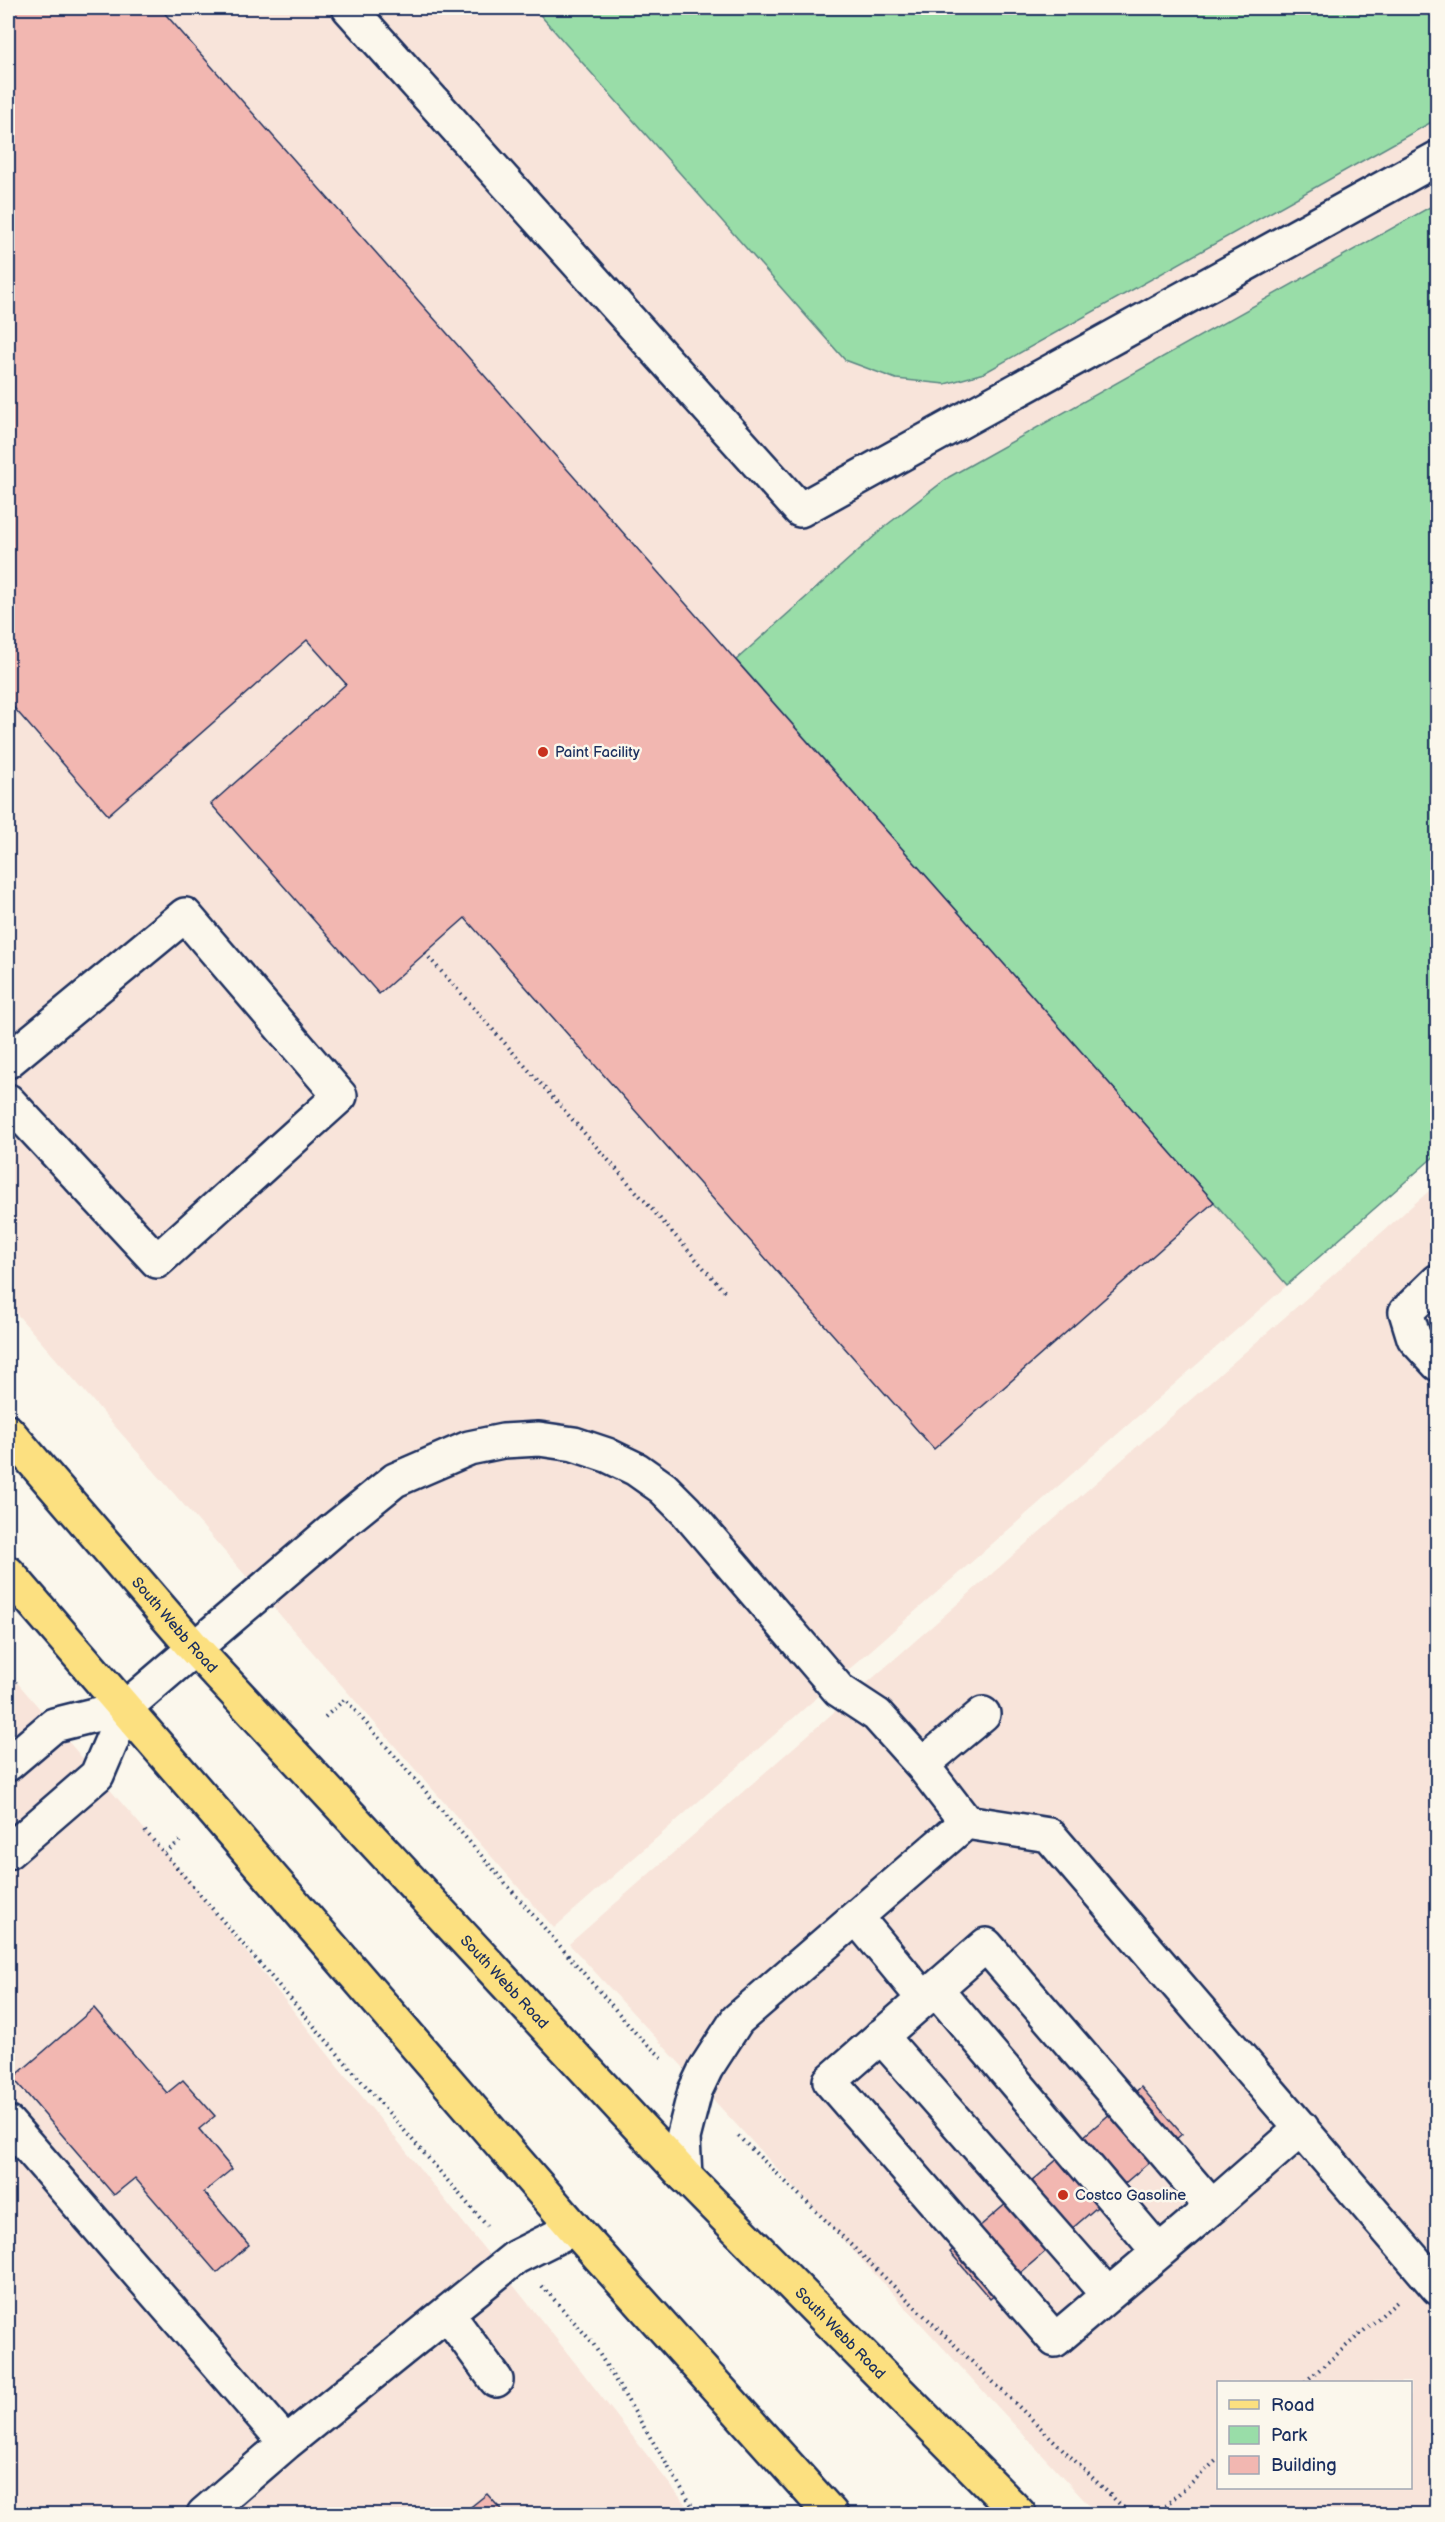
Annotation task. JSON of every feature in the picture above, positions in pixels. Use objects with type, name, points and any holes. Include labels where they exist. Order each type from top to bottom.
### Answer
[{"type":"main road","name":"South Webb Road","points":[[8,1432],[194,1648],[685,2176],[1019,2514]]},
{"type":"main road","points":[[8,1573],[574,2228],[831,2514]]},
{"type":"street","points":[[349,8],[800,510],[1437,158]]},
{"type":"street","points":[[8,1061],[185,915],[340,1095],[157,1261],[8,1101]]},
{"type":"street","points":[[1437,1281],[1406,1312],[1414,1338],[1437,1364]]},
{"type":"street","points":[[8,1852],[97,1775],[126,1707],[395,1480],[469,1448],[503,1441],[538,1439],[573,1444],[626,1464],[663,1488],[686,1511],[839,1690],[877,1715],[922,1765],[966,1822],[1049,1835],[1432,2282]]},
{"type":"street","points":[[8,1764],[54,1725],[126,1707]]},
{"type":"street","points":[[922,1765],[983,1714]]},
{"type":"street","points":[[685,2176],[683,2138],[686,2118],[695,2091],[721,2043],[738,2020],[966,1822]]},
{"type":"street","points":[[857,1918],[930,1994],[1158,2251]]},
{"type":"street","points":[[1212,2207],[986,1946],[830,2080],[1055,2340],[1212,2207],[1302,2128]]},
{"type":"street","points":[[881,2036],[1108,2295]]},
{"type":"street","points":[[8,2123],[214,2364],[286,2443]]},
{"type":"street","points":[[204,2514],[286,2443],[516,2257],[574,2228]]},
{"type":"street","points":[[447,2313],[496,2380]]},
{"type":"path","points":[[425,953],[725,1292]]},
{"type":"path","points":[[8,1673],[16,1683]]},
{"type":"path","points":[[325,1717],[345,1699],[640,2038],[667,2061]]},
{"type":"path","points":[[145,1831],[488,2226]]},
{"type":"path","points":[[165,1853],[180,1841]]},
{"type":"path","points":[[738,2136],[1130,2514]]},
{"type":"path","points":[[1306,2381],[1432,2282]]},
{"type":"path","points":[[542,2285],[592,2343],[697,2514]]},
{"type":"path","points":[[1155,2514],[1217,2460]]},
{"type":"shaded area","points":[[8,8],[1437,8],[1437,1154],[554,1928],[8,1304]]},
{"type":"shaded area","points":[[1437,1184],[1437,2514],[1097,2514],[569,1944]]},
{"type":"shaded area","points":[[8,1672],[190,1882],[558,2341],[693,2514],[8,2514]]},
{"type":"green space","points":[[534,8],[1437,8],[1437,119],[984,373],[945,384],[896,379],[845,360]]},
{"type":"green space","points":[[1437,203],[1437,1154],[1287,1285],[736,660],[888,524],[949,477]]},
{"type":"building","name":"Paint Facility","points":[[8,8],[160,8],[1214,1202],[934,1449],[465,918],[379,994],[211,804],[346,684],[307,640],[108,815],[8,701]]},
{"type":"building","points":[[94,2008],[167,2093],[183,2080],[215,2116],[199,2129],[232,2169],[204,2192],[249,2245],[217,2273],[135,2178],[114,2195],[13,2078]]},
{"type":"building","points":[[1141,2087],[1182,2134],[990,2299],[950,2252]]},
{"type":"building","points":[[487,2494],[505,2514],[462,2514]]},
{"type":"place","name":"Paint Facility","points":[[543,752]]},
{"type":"place","name":"Costco Gasoline","points":[[1063,2195]]}]
